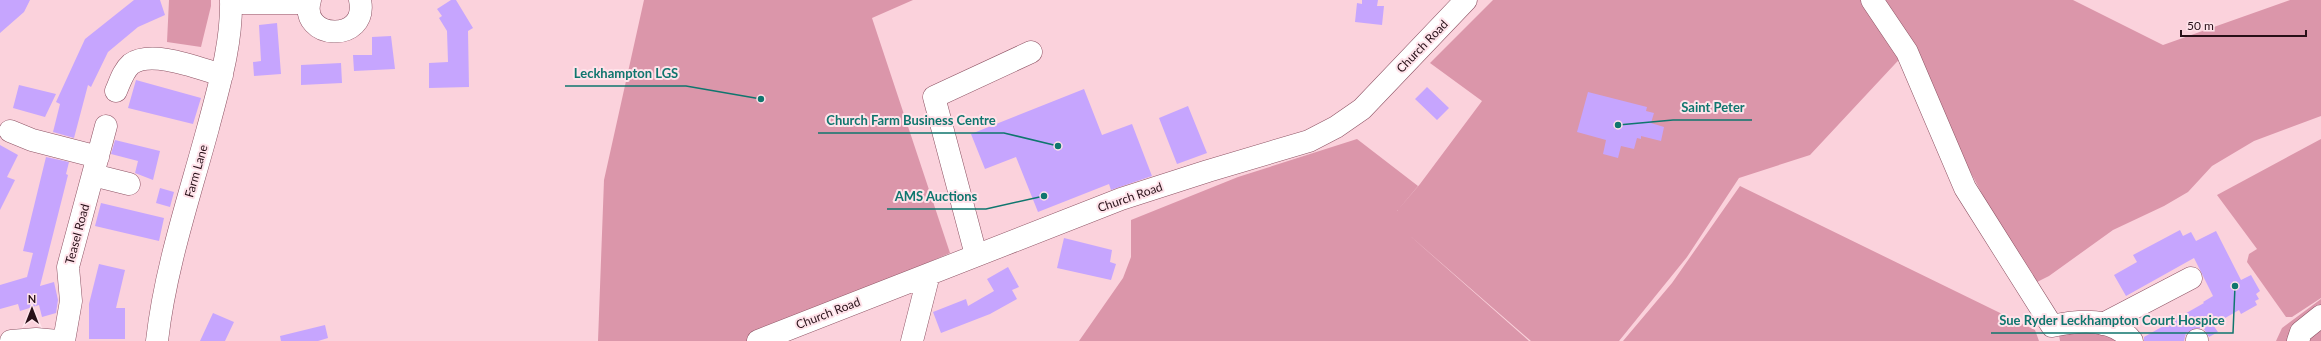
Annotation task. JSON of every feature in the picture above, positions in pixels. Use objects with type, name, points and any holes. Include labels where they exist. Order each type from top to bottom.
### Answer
[{"type":"street","points":[[231,2],[310,2],[311,16],[314,23],[327,31],[335,32],[342,31],[354,24],[360,12],[360,0]]},
{"type":"street","name":"Church Road","points":[[758,341],[1121,199],[1309,141],[1336,127],[1362,109],[1466,0]]},
{"type":"street","points":[[1872,0],[1907,52],[1965,188],[2053,333],[2078,320],[2103,324],[2124,331],[2132,341]]},
{"type":"street","name":"Farm Lane","points":[[157,341],[162,301],[222,75],[230,34],[231,2]]},
{"type":"street","points":[[976,255],[934,98],[1031,52]]},
{"type":"street","points":[[116,91],[123,75],[132,64],[147,60],[166,59],[222,75]]},
{"type":"street","name":"Teasel Road","points":[[64,341],[71,301],[68,267],[106,126]]},
{"type":"street","points":[[10,131],[95,166],[129,184]]},
{"type":"street","points":[[912,341],[929,274]]},
{"type":"street","points":[[2103,324],[2191,278]]},
{"type":"street","points":[[2298,341],[2301,332],[2321,316]]},
{"type":"street","points":[[11,341],[36,339],[58,341]]},
{"type":"shaded area","points":[[169,0],[211,0],[211,6],[201,47],[167,42]]},
{"type":"shaded area","points":[[644,0],[913,0],[872,18],[950,253],[747,341],[598,341],[604,180]]},
{"type":"shaded area","points":[[1493,0],[2073,0],[2163,45],[2290,0],[2321,0],[2321,116],[2254,141],[2212,166],[2188,192],[2164,206],[2113,230],[2049,276],[2031,285],[1950,134],[1908,50],[1810,155],[1739,178],[1687,257],[1619,341],[1531,341],[1408,234],[1529,341],[1079,341],[1123,278],[1131,257],[1131,220],[1238,177],[1357,139],[1418,186],[1397,211],[1420,184],[1482,101],[1430,63]]},
{"type":"shaded area","points":[[2321,139],[2321,298],[2292,317],[2286,317],[2247,262],[2249,254],[2257,249],[2217,195]]},
{"type":"shaded area","points":[[1740,186],[2035,330],[2039,341],[1623,341],[1672,283]]},
{"type":"shaded area","points":[[2321,299],[2321,341],[2276,341],[2282,328]]},
{"type":"shaded area","points":[[2074,325],[2130,341],[2060,341],[2058,329]]},
{"type":"building","points":[[0,0],[30,0],[24,12],[0,33]]},
{"type":"building","points":[[134,0],[160,0],[165,15],[138,27],[108,52],[91,87],[88,85],[74,138],[53,132],[60,104],[56,102],[85,39]]},
{"type":"building","points":[[451,0],[456,0],[473,28],[468,31],[469,87],[429,88],[429,63],[448,62],[447,31],[439,18],[442,16],[437,9]]},
{"type":"building","points":[[1362,0],[1378,0],[1377,6],[1384,6],[1382,25],[1355,22],[1357,3],[1362,4]]},
{"type":"building","points":[[277,23],[281,74],[254,76],[253,62],[261,61],[259,25]]},
{"type":"building","points":[[391,36],[395,69],[354,71],[353,55],[372,55],[372,37]]},
{"type":"building","points":[[341,63],[342,83],[301,85],[301,65]]},
{"type":"building","points":[[136,80],[201,98],[193,124],[128,108]]},
{"type":"building","points":[[19,85],[56,94],[45,117],[13,108]]},
{"type":"building","points":[[1427,87],[1449,108],[1437,120],[1415,99]]},
{"type":"building","points":[[1084,89],[1102,135],[1132,124],[1152,176],[1111,190],[1109,184],[1038,212],[1016,157],[985,169],[971,134]]},
{"type":"building","points":[[1588,92],[1647,107],[1646,111],[1654,113],[1651,123],[1664,127],[1661,141],[1641,136],[1641,139],[1637,138],[1634,149],[1621,146],[1618,158],[1603,154],[1606,140],[1577,132]]},
{"type":"building","points":[[1188,106],[1207,153],[1177,164],[1159,118]]},
{"type":"building","points":[[115,140],[160,151],[153,180],[135,173],[138,161],[111,154]]},
{"type":"building","points":[[0,145],[18,155],[7,177],[15,180],[0,210]]},
{"type":"building","points":[[46,157],[69,162],[66,174],[68,175],[40,286],[54,282],[58,300],[56,313],[42,317],[39,305],[20,311],[18,304],[0,309],[0,285],[27,277],[33,253],[23,251]]},
{"type":"building","points":[[160,188],[174,192],[170,207],[156,203]]},
{"type":"building","points":[[101,203],[164,218],[159,241],[95,226]]},
{"type":"building","points":[[2180,230],[2183,236],[2191,232],[2196,241],[2216,231],[2241,280],[2251,275],[2260,291],[2256,294],[2259,299],[2255,301],[2257,305],[2241,314],[2239,310],[2213,325],[2218,332],[2209,337],[2204,329],[2197,328],[2186,333],[2184,341],[2144,341],[2144,337],[2204,303],[2203,302],[2213,296],[2194,258],[2126,296],[2114,275],[2137,262],[2133,255]]},
{"type":"building","points":[[1064,238],[1112,250],[1110,262],[1116,264],[1111,280],[1057,268]]},
{"type":"building","points":[[99,264],[125,270],[116,308],[125,308],[125,339],[89,339],[89,304]]},
{"type":"building","points":[[1008,267],[1019,287],[1012,290],[1017,299],[990,314],[941,333],[933,312],[966,299],[968,306],[994,291],[987,279]]},
{"type":"building","points":[[213,313],[234,322],[225,341],[200,341]]},
{"type":"building","points":[[325,325],[328,338],[318,341],[281,341],[280,336]]},
{"type":"place","name":"Leckhampton LGS","points":[[761,99]]},
{"type":"place","name":"Saint Peter","points":[[1618,125]]},
{"type":"place","name":"Church Farm Business Centre","points":[[1058,146]]},
{"type":"place","name":"AMS Auctions","points":[[1044,196]]},
{"type":"place","name":"Sue Ryder Leckhampton Court Hospice","points":[[2235,286]]}]
